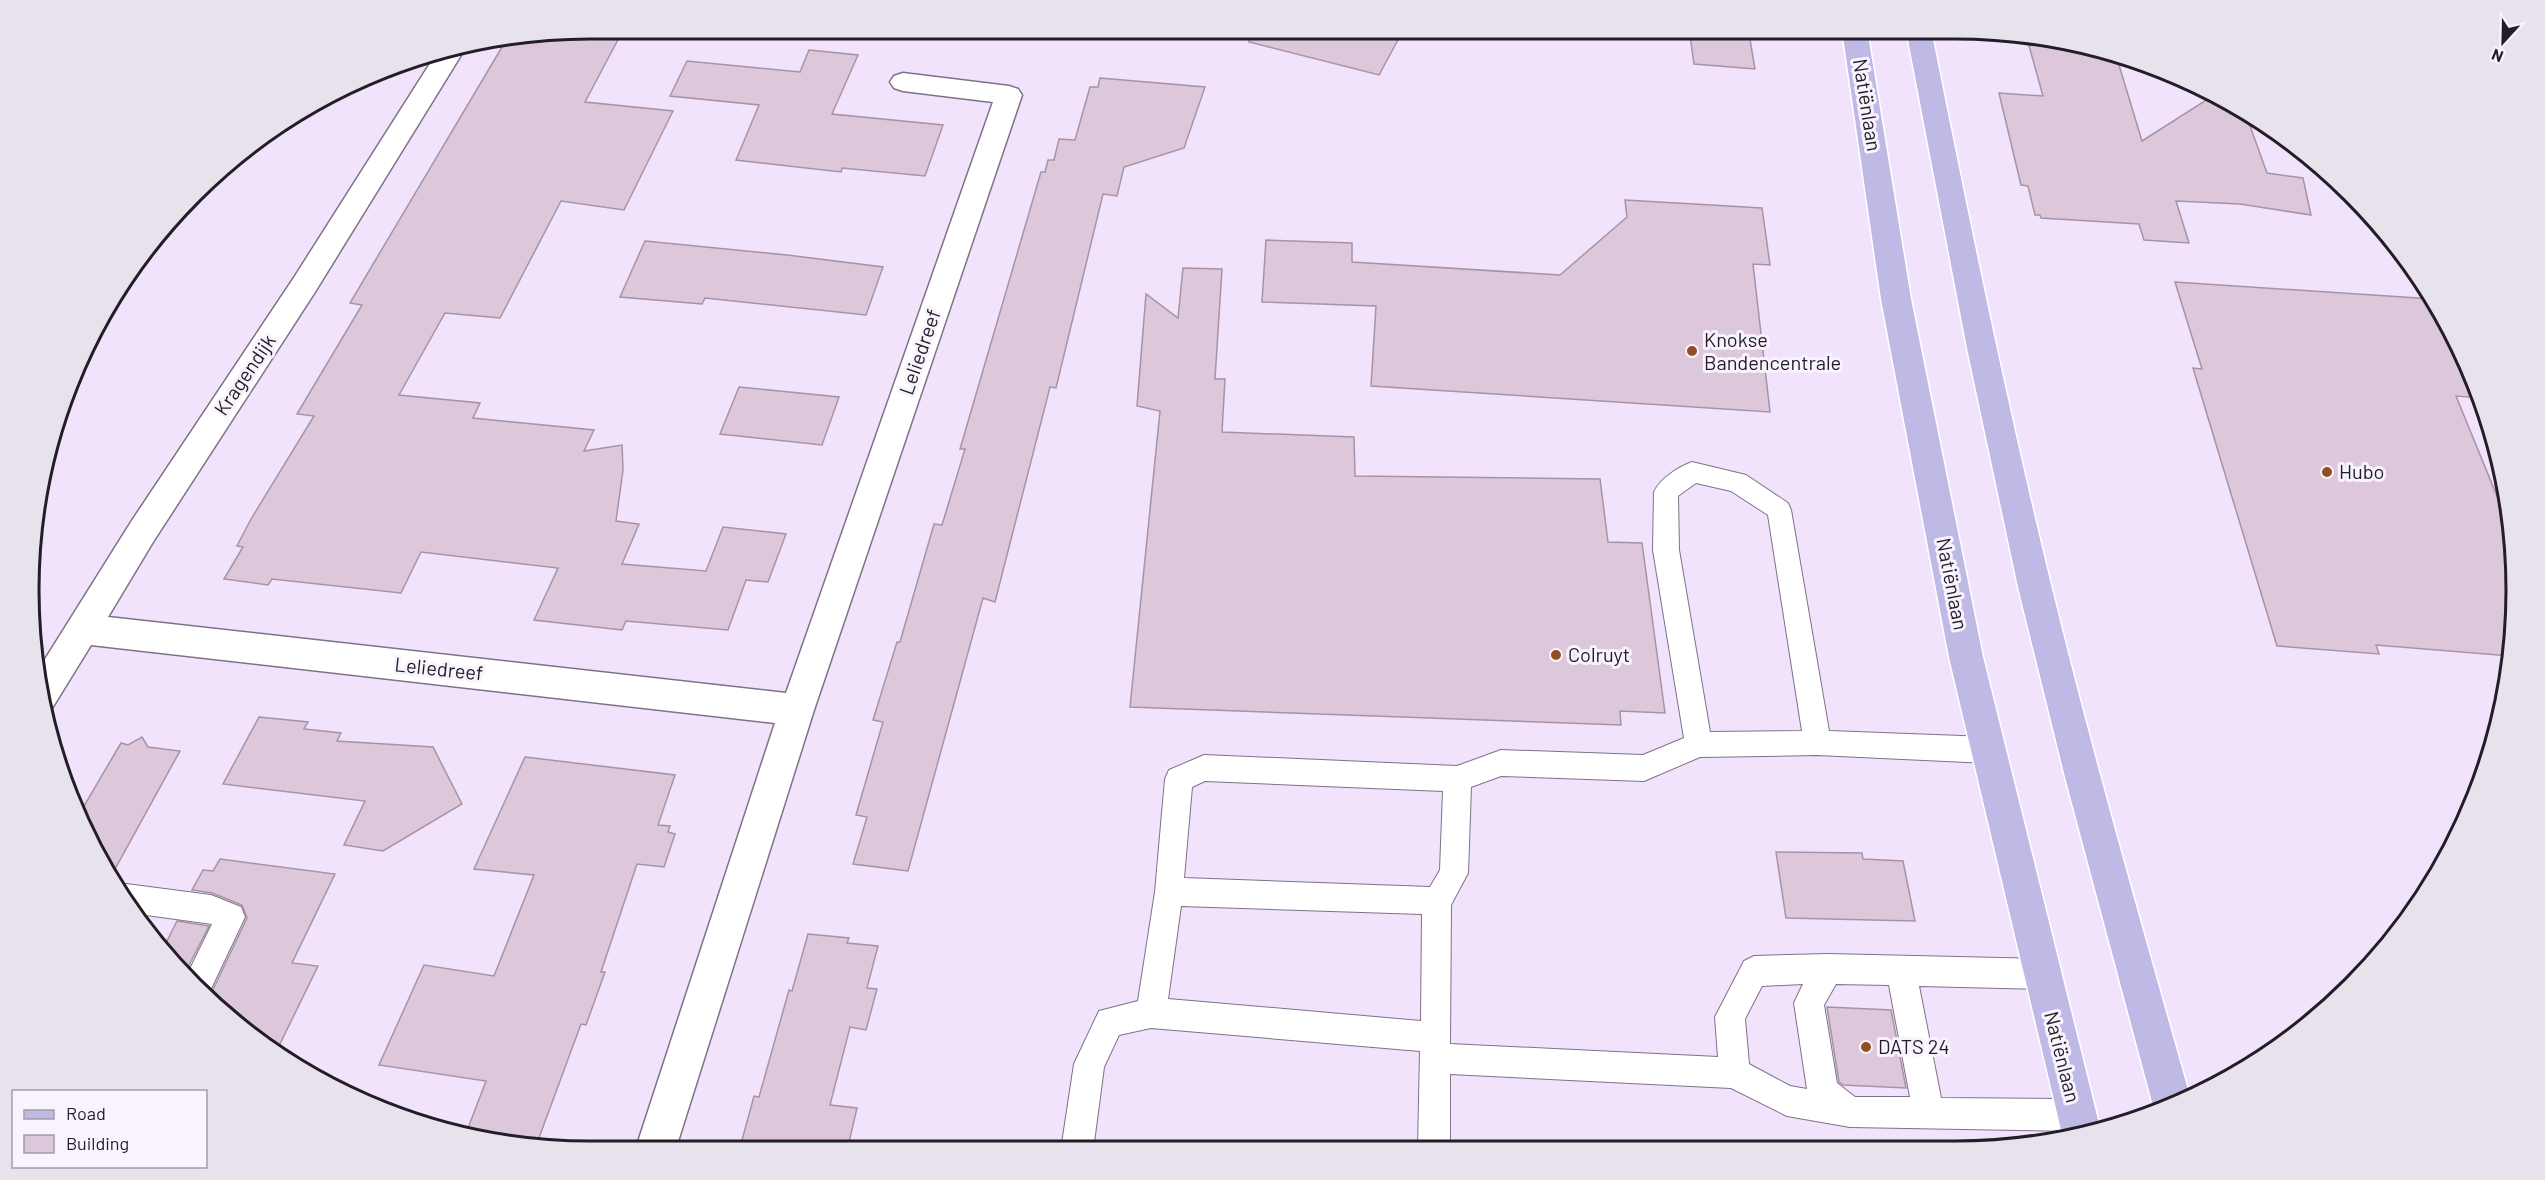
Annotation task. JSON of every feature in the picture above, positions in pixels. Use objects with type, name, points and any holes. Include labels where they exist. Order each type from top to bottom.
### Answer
[{"type":"main road","name":"Natiënlaan","points":[[1856,39],[1896,299],[1966,657],[2078,1124]]},
{"type":"main road","points":[[1920,39],[1969,291],[2022,530],[2057,678],[2170,1097]]},
{"type":"street","name":"Kragendijk","points":[[48,685],[155,513],[305,284],[446,58]]},
{"type":"street","name":"Leliedreef","points":[[658,1141],[797,710],[1009,95],[903,82]]},
{"type":"street","name":"Leliedreef","points":[[82,629],[797,710]]},
{"type":"lane","points":[[1699,745],[1666,550],[1666,492],[1692,472],[1737,482],[1779,510],[1817,743]]},
{"type":"lane","points":[[1151,1013],[1169,892],[1179,779],[1204,768],[1457,779],[1501,763],[1644,768],[1699,745],[1817,743],[1988,750]]},
{"type":"lane","points":[[1434,1141],[1437,902],[1454,873],[1457,779]]},
{"type":"lane","points":[[1169,892],[1415,899],[1437,902]]},
{"type":"lane","points":[[134,899],[211,909],[231,916],[200,980]]},
{"type":"lane","points":[[1734,1073],[1730,1017],[1754,970],[1828,969],[2042,974]]},
{"type":"lane","points":[[1828,969],[1809,1003],[1823,1091],[1850,1112]]},
{"type":"lane","points":[[1901,971],[1929,1113]]},
{"type":"lane","points":[[1078,1141],[1089,1064],[1110,1022],[1151,1013],[1435,1047],[1734,1073],[1787,1101],[1850,1112],[1929,1113],[2078,1124]]},
{"type":"building","points":[[618,39],[585,102],[673,111],[624,210],[561,201],[500,318],[445,313],[399,395],[480,403],[473,418],[594,430],[584,451],[622,445],[623,470],[616,521],[639,524],[622,564],[706,571],[723,527],[786,534],[768,582],[746,580],[728,630],[626,621],[622,630],[534,620],[558,568],[421,552],[401,593],[272,579],[268,585],[224,579],[243,547],[237,546],[251,519],[314,416],[297,414],[362,305],[350,303],[502,47],[554,40]]},
{"type":"building","points":[[1249,39],[1398,39],[1379,75],[1249,42]]},
{"type":"building","points":[[1691,39],[1750,39],[1755,69],[1694,64]]},
{"type":"building","points":[[2029,44],[2119,64],[2142,141],[2206,100],[2250,125],[2267,173],[2303,178],[2311,215],[2240,204],[2176,201],[2189,243],[2144,240],[2139,224],[2041,218],[2040,215],[2035,215],[2028,186],[2021,185],[1999,93],[2043,96]]},
{"type":"building","points":[[809,50],[858,55],[832,114],[943,125],[925,176],[842,168],[841,172],[736,160],[759,105],[670,96],[687,61],[800,72]]},
{"type":"building","points":[[1100,78],[1205,87],[1184,148],[1124,167],[1117,196],[1103,194],[1056,388],[1050,387],[995,602],[983,598],[908,871],[853,864],[867,817],[856,815],[883,722],[873,720],[897,642],[900,642],[934,524],[942,525],[965,449],[960,449],[1041,172],[1045,172],[1048,160],[1054,160],[1059,139],[1075,140],[1090,87],[1098,87]]},
{"type":"building","points":[[1625,200],[1762,208],[1770,265],[1753,264],[1770,412],[1371,386],[1376,306],[1262,302],[1266,240],[1352,243],[1352,262],[1560,275],[1627,217]]},
{"type":"building","points":[[645,241],[883,267],[866,315],[705,298],[702,304],[620,297]]},
{"type":"building","points":[[1183,268],[1222,269],[1215,379],[1225,379],[1222,432],[1354,437],[1355,476],[1600,479],[1608,542],[1642,543],[1665,713],[1620,711],[1621,725],[1130,707],[1160,411],[1137,406],[1146,294],[1178,318]]},
{"type":"building","points":[[2175,282],[2422,298],[2449,346],[2471,397],[2456,396],[2497,497],[2505,554],[2506,590],[2502,655],[2376,645],[2379,654],[2277,646],[2193,368],[2202,369]]},
{"type":"building","points":[[739,387],[839,397],[822,445],[720,434]]},
{"type":"building","points":[[259,717],[308,722],[304,729],[341,733],[337,741],[433,747],[462,804],[383,851],[344,845],[365,801],[223,784]]},
{"type":"building","points":[[142,737],[148,747],[180,751],[115,869],[84,807],[121,743],[128,745]]},
{"type":"building","points":[[525,757],[675,775],[658,825],[670,826],[668,832],[675,834],[664,867],[637,864],[601,972],[605,972],[586,1025],[581,1024],[539,1138],[469,1127],[486,1081],[379,1065],[424,965],[494,976],[534,875],[474,869]]},
{"type":"building","points":[[1776,852],[1862,853],[1863,859],[1903,861],[1915,921],[1786,918]]},
{"type":"building","points":[[220,859],[335,874],[292,963],[318,966],[280,1045],[212,991],[247,918],[242,905],[212,893],[192,890],[203,870],[213,871]]},
{"type":"building","points":[[177,921],[209,926],[188,967],[167,942]]},
{"type":"building","points":[[808,934],[849,938],[847,943],[878,946],[867,988],[877,989],[866,1030],[850,1027],[830,1105],[857,1108],[849,1141],[742,1141],[754,1096],[759,1097],[789,990],[792,991]]},
{"type":"building","points":[[1827,1007],[1891,1010],[1906,1088],[1843,1085],[1839,1082]]},
{"type":"place","name":"Knokse Bandencentrale","points":[[1692,351]]},
{"type":"place","name":"Hubo","points":[[2327,472]]},
{"type":"place","name":"Colruyt","points":[[1556,655]]},
{"type":"place","name":"DATS 24","points":[[1866,1047]]}]
